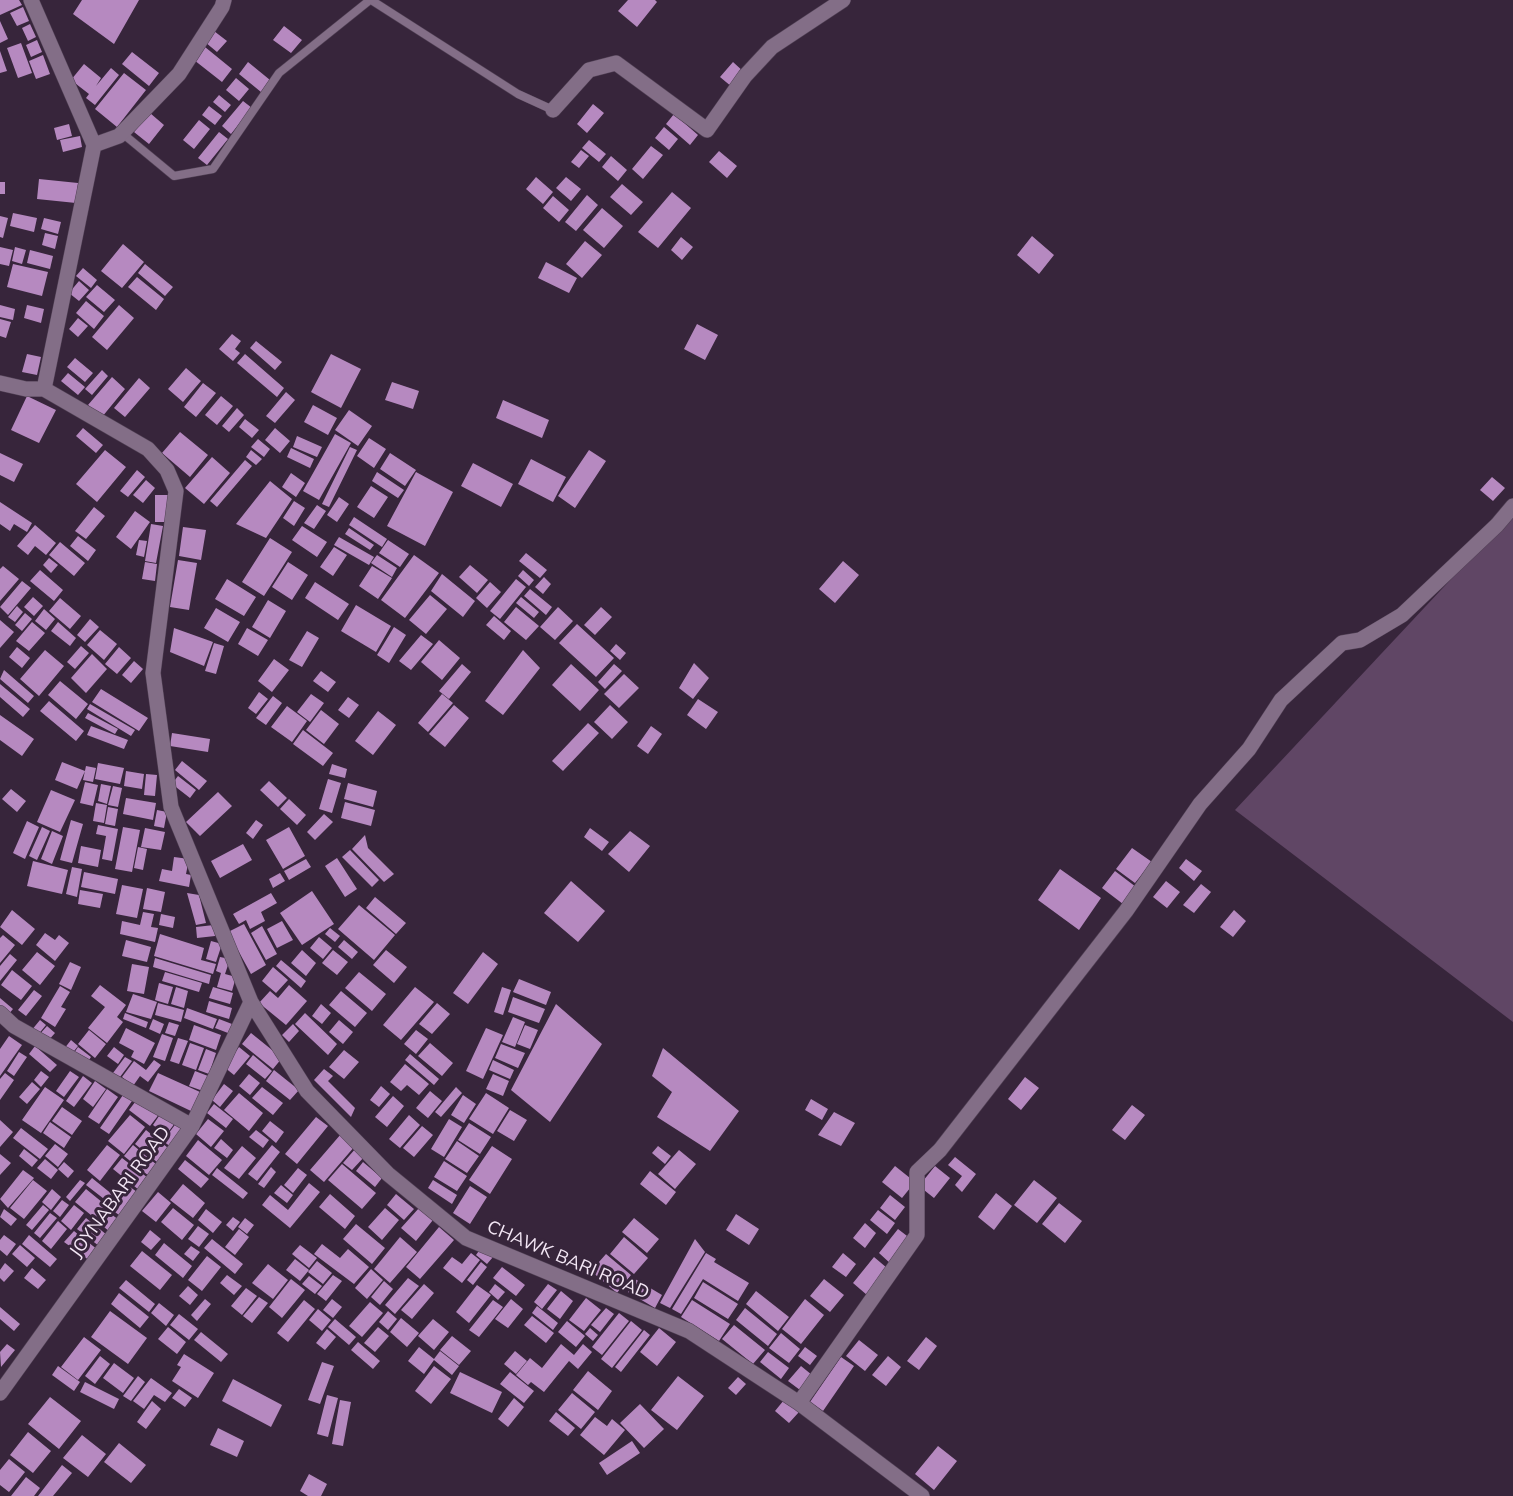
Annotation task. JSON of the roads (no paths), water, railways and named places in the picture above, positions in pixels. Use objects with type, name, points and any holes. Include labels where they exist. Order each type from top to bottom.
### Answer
[{"type":"street","points":[[0,383],[26,389],[44,389],[94,145],[31,0]]},
{"type":"street","points":[[94,145],[122,133],[178,74],[222,7],[224,0]]},
{"type":"street","points":[[553,110],[589,69],[616,63],[707,130],[745,76],[772,47],[843,0]]},
{"type":"street","name":"CHAWK BARI ROAD","points":[[44,389],[66,399],[148,449],[167,470],[176,491],[174,528],[153,673],[171,807],[251,1002],[307,1091],[388,1174],[466,1238],[689,1331],[799,1403],[922,1496]]},
{"type":"street","points":[[799,1403],[917,1235],[917,1172],[940,1150],[1126,911],[1200,804],[1248,749],[1281,700],[1342,643],[1360,640],[1402,615],[1497,525],[1513,506]]},
{"type":"street","name":"JOYNABARI ROAD","points":[[0,1393],[192,1126],[251,1002]]},
{"type":"street","points":[[0,1013],[14,1026],[192,1126]]},
{"type":"lane","points":[[122,133],[174,176],[213,169],[279,73],[370,0],[518,94],[553,110]]}]
